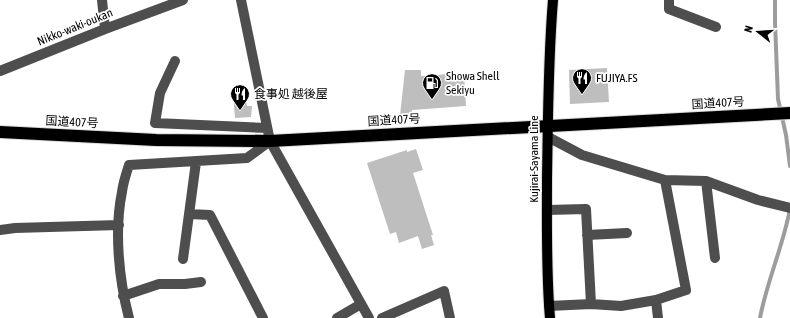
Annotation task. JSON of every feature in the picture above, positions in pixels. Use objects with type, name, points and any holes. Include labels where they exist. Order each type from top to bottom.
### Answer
[{"type":"highway","name":"国道407号","points":[[0,132],[156,140],[270,141],[547,131],[790,113]]},
{"type":"main road","name":"Kujirai-Sayama Line","points":[[550,318],[547,210],[547,131],[549,60],[553,0]]},
{"type":"street","points":[[102,0],[105,29]]},
{"type":"street","name":"Nikko-waki-oukan","points":[[0,71],[183,0]]},
{"type":"street","points":[[241,0],[270,141],[369,318]]},
{"type":"street","points":[[669,0],[669,9],[716,27]]},
{"type":"street","points":[[175,61],[160,93],[155,123],[267,128]]},
{"type":"street","points":[[547,131],[582,155],[665,180],[706,181],[758,200],[789,208]]},
{"type":"street","points":[[129,318],[123,296],[120,267],[119,225],[122,193],[129,165],[247,158],[270,141]]},
{"type":"street","points":[[183,259],[196,162]]},
{"type":"street","points":[[549,306],[591,304],[621,306],[656,300],[686,290],[665,180]]},
{"type":"street","points":[[706,181],[715,258]]},
{"type":"street","points":[[547,210],[586,209],[591,304]]},
{"type":"street","points":[[189,214],[210,215],[263,318]]},
{"type":"street","points":[[0,230],[15,228],[119,225]]},
{"type":"street","points":[[587,235],[627,233]]},
{"type":"street","points":[[123,296],[159,284],[185,284],[201,282]]},
{"type":"street","points":[[382,318],[444,290],[450,318]]},
{"type":"street","points":[[656,300],[658,318]]},
{"type":"street","points":[[337,318],[361,304]]},
{"type":"building","points":[[607,68],[609,102],[570,104],[569,70]]},
{"type":"building","points":[[405,70],[421,70],[421,76],[464,73],[466,106],[412,110],[412,115],[400,115]]},
{"type":"building","points":[[245,93],[247,106],[252,106],[251,117],[235,118],[233,95]]},
{"type":"building","points":[[416,149],[423,170],[413,173],[433,235],[431,235],[434,245],[422,249],[418,236],[399,243],[396,232],[390,234],[367,163],[407,150],[407,152]]},
{"type":"waterway","points":[[775,0],[778,99],[786,135],[790,166]]},
{"type":"waterway","points":[[760,318],[790,209]]},
{"type":"place","name":"FUJIYA.FS","points":[[582,95]]},
{"type":"place","name":"Showa Shell Sekiyu","points":[[432,100]]},
{"type":"place","name":"食事処 越後屋","points":[[240,111]]}]
